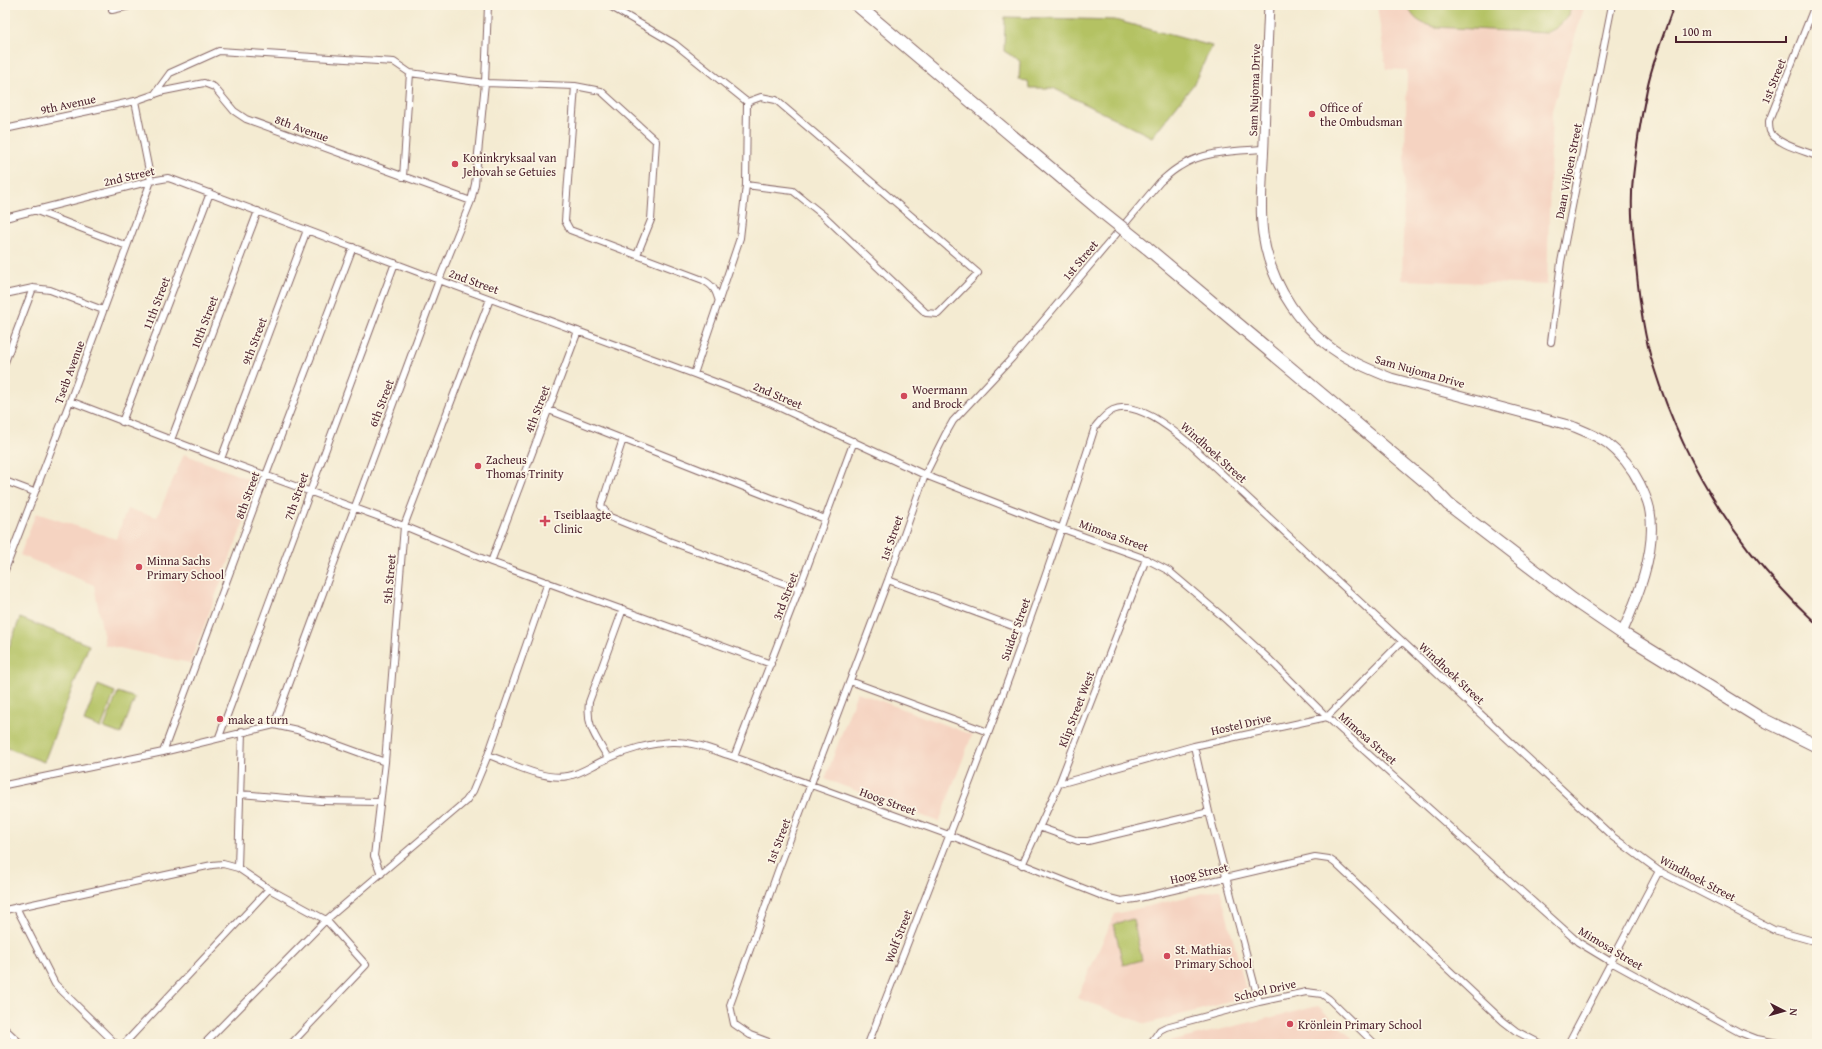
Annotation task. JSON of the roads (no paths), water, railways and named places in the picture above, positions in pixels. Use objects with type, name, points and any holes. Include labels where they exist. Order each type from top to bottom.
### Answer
[{"type":"highway","points":[[857,5],[1432,488],[1448,504],[1541,575],[1624,630],[1760,718],[1817,746]]},
{"type":"highway","points":[[1624,630],[1714,683],[1817,740]]},
{"type":"main road","name":"Sam Nujoma Drive","points":[[1269,5],[1263,149],[1263,234],[1268,256],[1276,277],[1288,301],[1304,322],[1323,342],[1346,358],[1367,369],[1391,378],[1572,426],[1587,432],[1616,451],[1634,472],[1647,498],[1651,528],[1650,551],[1643,577],[1624,630]]},
{"type":"street","points":[[112,10],[134,5]]},
{"type":"street","name":"6th Street","points":[[274,725],[353,507],[439,280],[471,201],[475,184],[485,83],[488,5]]},
{"type":"street","points":[[608,5],[676,44],[748,102]]},
{"type":"street","name":"Daan Viljoen Street","points":[[1552,342],[1561,262],[1612,5]]},
{"type":"street","name":"1st Street","points":[[1815,5],[1769,121],[1770,131],[1783,143],[1817,156]]},
{"type":"street","points":[[154,95],[170,73],[219,51],[394,62],[410,73],[485,83],[576,86],[601,91],[656,141],[651,220],[637,255]]},
{"type":"street","points":[[403,177],[410,73]]},
{"type":"street","name":"8th Avenue","points":[[135,101],[204,83],[209,84],[214,87],[234,111],[246,119],[471,201]]},
{"type":"street","points":[[576,86],[565,221],[570,230],[703,280],[712,285],[716,291],[719,302]]},
{"type":"street","points":[[746,185],[792,191],[823,215],[926,313],[938,314],[978,273],[776,100],[761,97],[748,102]]},
{"type":"street","points":[[135,101],[151,181]]},
{"type":"street","name":"9th Avenue","points":[[5,129],[135,101]]},
{"type":"street","points":[[694,374],[740,238],[746,185],[748,102]]},
{"type":"street","name":"1st Street","points":[[774,1044],[750,1035],[734,1024],[730,1005],[888,580],[925,475],[953,421],[1012,358],[1160,182],[1179,166],[1200,157],[1227,152],[1263,149]]},
{"type":"street","name":"2nd Street","points":[[5,218],[168,178],[772,404],[925,475]]},
{"type":"street","name":"Tseib Avenue","points":[[5,570],[70,401],[151,181]]},
{"type":"street","name":"11th Street","points":[[122,422],[210,193]]},
{"type":"street","points":[[34,210],[126,246]]},
{"type":"street","name":"10th Street","points":[[171,440],[258,211]]},
{"type":"street","name":"9th Street","points":[[221,459],[307,230]]},
{"type":"street","name":"8th Street","points":[[163,752],[353,247]]},
{"type":"street","name":"7th Street","points":[[219,737],[395,263]]},
{"type":"street","points":[[5,294],[33,288],[50,290],[103,310]]},
{"type":"street","points":[[5,362],[33,288]]},
{"type":"street","name":"5th Street","points":[[381,874],[374,856],[385,762],[404,526],[490,299]]},
{"type":"street","name":"4th Street","points":[[490,562],[578,331]]},
{"type":"street","points":[[70,401],[309,492],[404,526],[490,562],[623,609],[771,664]]},
{"type":"street","name":"Windhoek Street","points":[[1094,427],[1102,417],[1114,409],[1129,409],[1142,412],[1169,427],[1202,455],[1613,837],[1659,871],[1774,930],[1817,942]]},
{"type":"street","points":[[549,410],[825,519]]},
{"type":"street","name":"Suider Street","points":[[949,835],[1063,529],[1094,427]]},
{"type":"street","points":[[623,439],[601,506],[610,517],[669,541],[799,589]]},
{"type":"street","name":"3rd Street","points":[[734,757],[771,664],[854,441]]},
{"type":"street","name":"Mimosa Street","points":[[925,475],[1063,529],[1146,558],[1169,571],[1222,616],[1270,660],[1327,717],[1568,934],[1610,962],[1739,1032],[1757,1039],[1783,1044]]},
{"type":"street","points":[[5,481],[34,492]]},
{"type":"street","name":"Klip Street West","points":[[1022,864],[1040,828],[1058,784],[1146,558]]},
{"type":"street","points":[[888,580],[1026,631]]},
{"type":"street","points":[[204,1044],[326,920],[466,801],[473,791],[488,755],[548,582]]},
{"type":"street","points":[[608,758],[591,728],[587,716],[589,702],[623,609]]},
{"type":"street","points":[[1327,717],[1402,641]]},
{"type":"street","points":[[850,681],[988,732]]},
{"type":"street","name":"Hostel Drive","points":[[1058,784],[1194,746],[1327,717]]},
{"type":"street","points":[[5,785],[163,752],[242,731],[274,725],[304,732],[385,762]]},
{"type":"street","points":[[238,868],[242,731]]},
{"type":"street","name":"Hoog Street","points":[[488,755],[541,774],[557,777],[569,776],[608,758],[638,748],[672,742],[702,746],[949,835],[1105,897],[1121,901],[1227,878],[1314,856],[1329,859],[1335,862],[1503,1021],[1516,1031],[1541,1044]]},
{"type":"street","points":[[1194,746],[1209,812],[1259,1002]]},
{"type":"street","points":[[240,794],[321,801],[380,802]]},
{"type":"street","points":[[1040,828],[1078,841],[1088,841],[1209,812]]},
{"type":"street","name":"Wolf Street","points":[[868,1044],[949,835]]},
{"type":"street","points":[[5,910],[212,864],[223,864],[238,868],[269,889],[326,920],[366,965],[291,1044]]},
{"type":"street","points":[[1568,1044],[1659,871]]},
{"type":"street","points":[[124,1044],[269,889]]},
{"type":"street","points":[[16,907],[55,984],[116,1044]]},
{"type":"street","name":"School Drive","points":[[1150,1044],[1160,1030],[1166,1027],[1259,1002],[1306,992],[1322,994],[1329,999],[1375,1044]]},
{"type":"street","points":[[5,1029],[21,1044]]},
{"type":"railway","points":[[1674,5],[1649,79],[1639,133],[1632,188],[1634,243],[1640,303],[1647,341],[1653,365],[1666,402],[1681,438],[1698,472],[1739,537],[1763,568],[1789,597],[1817,624]]},
{"type":"place","name":"Office of the Ombudsman","points":[[1312,114]]},
{"type":"place","name":"Koninkryksaal van Jehovah se Getuies","points":[[455,164]]},
{"type":"place","name":"Woermann and Brock","points":[[904,396]]},
{"type":"place","name":"Zacheus Thomas Trinity","points":[[478,466]]},
{"type":"place","name":"Tseiblaagte Clinic","points":[[545,521]]},
{"type":"place","name":"Minna Sachs Primary School","points":[[139,567]]},
{"type":"place","name":"make a turn","points":[[220,719]]},
{"type":"place","name":"St. Mathias Primary School","points":[[1167,956]]},
{"type":"place","name":"Krönlein Primary School","points":[[1290,1024]]}]
